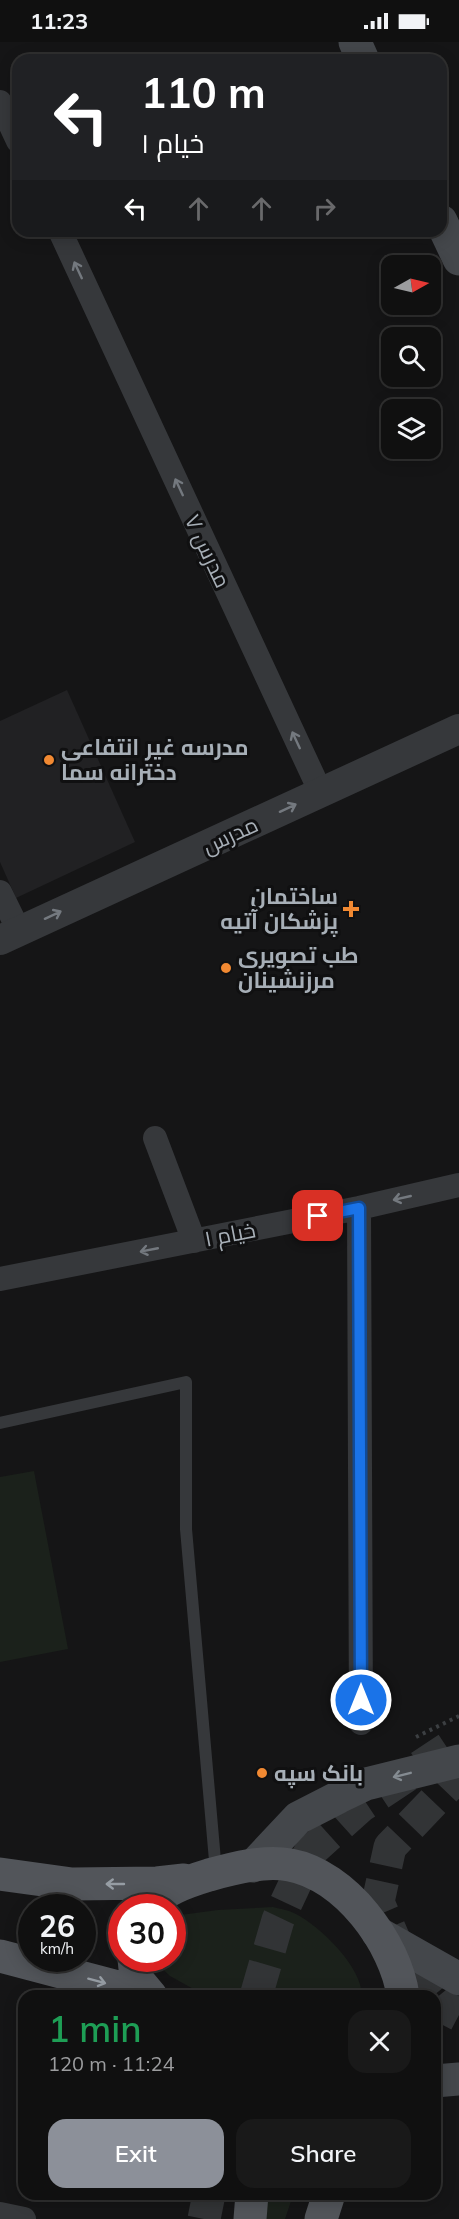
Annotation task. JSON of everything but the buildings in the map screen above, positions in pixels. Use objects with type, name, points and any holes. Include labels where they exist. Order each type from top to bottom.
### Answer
[{"type":"main road","points":[[447,234],[459,259]]},
{"type":"main road","points":[[253,1866],[298,1818],[339,1797],[366,1784],[459,1761]]},
{"type":"main road","points":[[0,1874],[72,1884],[157,1883],[253,1866],[288,1864],[307,1869],[337,1887],[378,1933],[394,1963],[401,1990]]},
{"type":"main road","points":[[161,1894],[205,1876]]},
{"type":"main road","points":[[378,1933],[459,1979]]},
{"type":"main road","points":[[0,1956],[127,1990]]},
{"type":"main road","points":[[135,1972],[136,1978],[145,1990]]},
{"type":"main road","points":[[441,2080],[459,2079]]},
{"type":"main road","points":[[250,2219],[252,2200]]},
{"type":"main road","points":[[321,2219],[327,2200]]},
{"type":"street","points":[[0,102],[12,128]]},
{"type":"street","name":"مدرس ۷","points":[[63,237],[321,793]]},
{"type":"street","name":"مدرس","points":[[9,935],[459,729]]},
{"type":"street","points":[[0,892],[9,935]]},
{"type":"street","points":[[155,1138],[194,1241]]},
{"type":"street","name":"خیام ۱","points":[[0,1279],[359,1208],[459,1185]]},
{"type":"street","points":[[359,1208],[361,1723]]},
{"type":"street","points":[[0,2214],[24,2219]]},
{"type":"lane","points":[[0,1423],[186,1382],[186,1529],[205,1876]]},
{"type":"shaded area","name":"مدرسه غیر انتفاعی دخترانه سما","points":[[67,690],[135,842],[16,898],[0,862],[0,721]]},
{"type":"shaded area","points":[[34,1471],[68,1649],[0,1662],[0,1477]]},
{"type":"shaded area","points":[[273,1907],[296,1914],[317,1928],[338,1949],[355,1973],[361,1990],[195,1990],[166,1972],[186,1972],[186,1914]]},
{"type":"shaded area","points":[[256,2200],[291,2200],[285,2219],[254,2219]]},
{"type":"tunnel","points":[[258,1990],[278,1920],[310,1852],[361,1806],[459,1741]]},
{"type":"tunnel","points":[[428,1990],[402,1958],[378,1902],[390,1847],[459,1775]]},
{"type":"tunnel","points":[[441,2006],[459,2015]]},
{"type":"tunnel","points":[[204,2219],[208,2200]]},
{"type":"place","name":"مدرسه غیر انتفاعی دخترانه سما","points":[[49,760]]},
{"type":"place","name":"ساختمان پزشکان آتیه","points":[[351,909]]},
{"type":"place","name":"طب تصویری مرزنشینان","points":[[226,968]]},
{"type":"place","name":"بانک سپه","points":[[262,1773]]},
{"type":"route","points":[[318,1216],[359,1208],[361,1700]]}]
